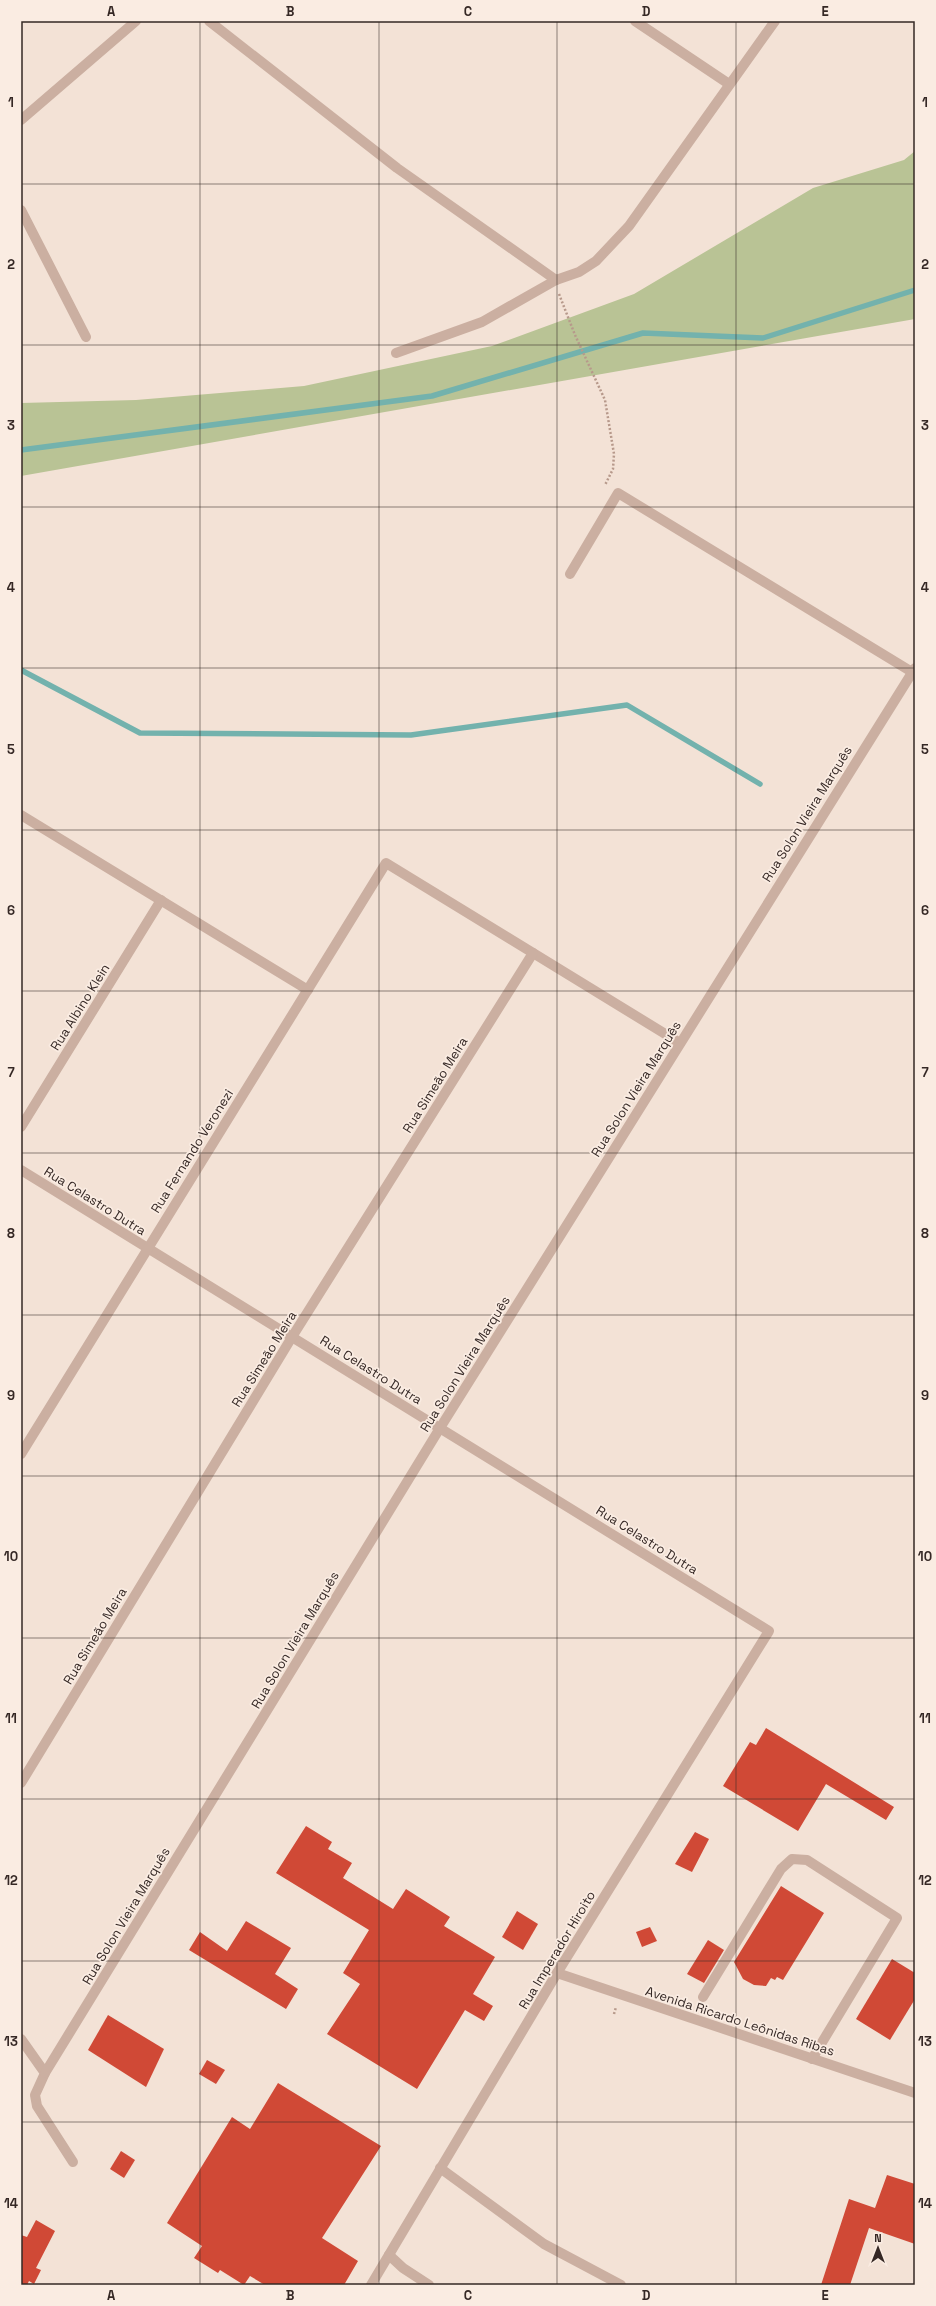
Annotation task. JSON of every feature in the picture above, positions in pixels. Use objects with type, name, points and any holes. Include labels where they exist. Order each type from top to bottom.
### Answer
[{"type":"street","points":[[21,120],[136,21]]},
{"type":"street","points":[[209,21],[397,168],[556,280]]},
{"type":"street","points":[[634,21],[729,84]]},
{"type":"street","points":[[396,353],[482,322],[556,280],[578,272],[596,261],[629,226],[775,21]]},
{"type":"street","points":[[21,210],[86,337]]},
{"type":"street","points":[[570,574],[618,493],[914,670]]},
{"type":"street","name":"Rua Solon Vieira Marquês","points":[[73,2162],[37,2106],[35,2096],[45,2073],[440,1428],[914,670]]},
{"type":"street","points":[[21,815],[308,990]]},
{"type":"street","name":"Rua Fernando Veronezi","points":[[21,1454],[386,863],[533,953]]},
{"type":"street","name":"Rua Albino Klein","points":[[21,1127],[161,900]]},
{"type":"street","points":[[533,953],[680,1043]]},
{"type":"street","name":"Rua Simeão Meira","points":[[21,1782],[292,1337],[533,953]]},
{"type":"street","name":"Rua Celastro Dutra","points":[[21,1170],[769,1631]]},
{"type":"street","name":"Rua Imperador Hiroito","points":[[371,2285],[557,1973],[769,1631]]},
{"type":"street","points":[[703,1997],[781,1869],[792,1859],[807,1860],[897,1918],[812,2059]]},
{"type":"street","name":"Avenida Ricardo Leônidas Ribas","points":[[557,1973],[915,2093]]},
{"type":"street","points":[[21,2039],[45,2073]]},
{"type":"street","points":[[440,2168],[544,2244],[621,2285]]},
{"type":"street","points":[[389,2255],[403,2268],[429,2285]]},
{"type":"path","points":[[556,280],[561,303],[605,400],[614,454],[613,469],[604,487]]},
{"type":"green space","points":[[915,151],[915,319],[21,476],[21,403],[136,400],[304,386],[492,346],[634,294],[813,188],[904,160]]},
{"type":"building","points":[[766,1728],[894,1807],[886,1820],[826,1784],[798,1831],[723,1786],[750,1742],[756,1745]]},
{"type":"building","points":[[306,1826],[332,1842],[328,1849],[352,1863],[343,1878],[393,1909],[406,1889],[450,1917],[444,1926],[495,1957],[473,1994],[493,2006],[484,2021],[465,2010],[417,2089],[327,2034],[360,1984],[343,1973],[369,1930],[276,1873]]},
{"type":"building","points":[[695,1832],[709,1839],[692,1872],[675,1864]]},
{"type":"building","points":[[781,1886],[824,1913],[783,1980],[777,1977],[775,1980],[771,1978],[766,1986],[754,1985],[743,1979],[734,1962]]},
{"type":"building","points":[[517,1911],[538,1924],[523,1950],[502,1937]]},
{"type":"building","points":[[246,1921],[291,1948],[275,1974],[298,1989],[286,2009],[189,1950],[200,1932],[227,1951]]},
{"type":"building","points":[[650,1927],[657,1941],[642,1947],[636,1932]]},
{"type":"building","points":[[708,1940],[724,1950],[704,1983],[687,1974]]},
{"type":"building","points":[[892,1959],[915,1973],[915,1999],[890,2040],[856,2019]]},
{"type":"building","points":[[108,2015],[164,2049],[146,2087],[88,2050]]},
{"type":"building","points":[[207,2060],[225,2070],[216,2084],[199,2074]]},
{"type":"building","points":[[278,2083],[381,2146],[322,2238],[358,2261],[344,2285],[265,2285],[250,2276],[244,2285],[220,2270],[218,2273],[194,2258],[202,2246],[167,2223],[232,2117],[250,2129]]},
{"type":"building","points":[[121,2151],[135,2160],[124,2178],[110,2169]]},
{"type":"building","points":[[887,2175],[915,2184],[915,2244],[869,2228],[850,2285],[821,2285],[849,2199],[875,2208]]},
{"type":"building","points":[[36,2220],[55,2231],[36,2268],[41,2270],[34,2284],[29,2281],[27,2285],[21,2285],[21,2235],[27,2237]]},
{"type":"waterway","points":[[21,450],[432,396],[643,333],[763,338],[915,290]]},
{"type":"waterway","points":[[21,670],[140,733],[411,735],[627,705],[760,784]]}]
